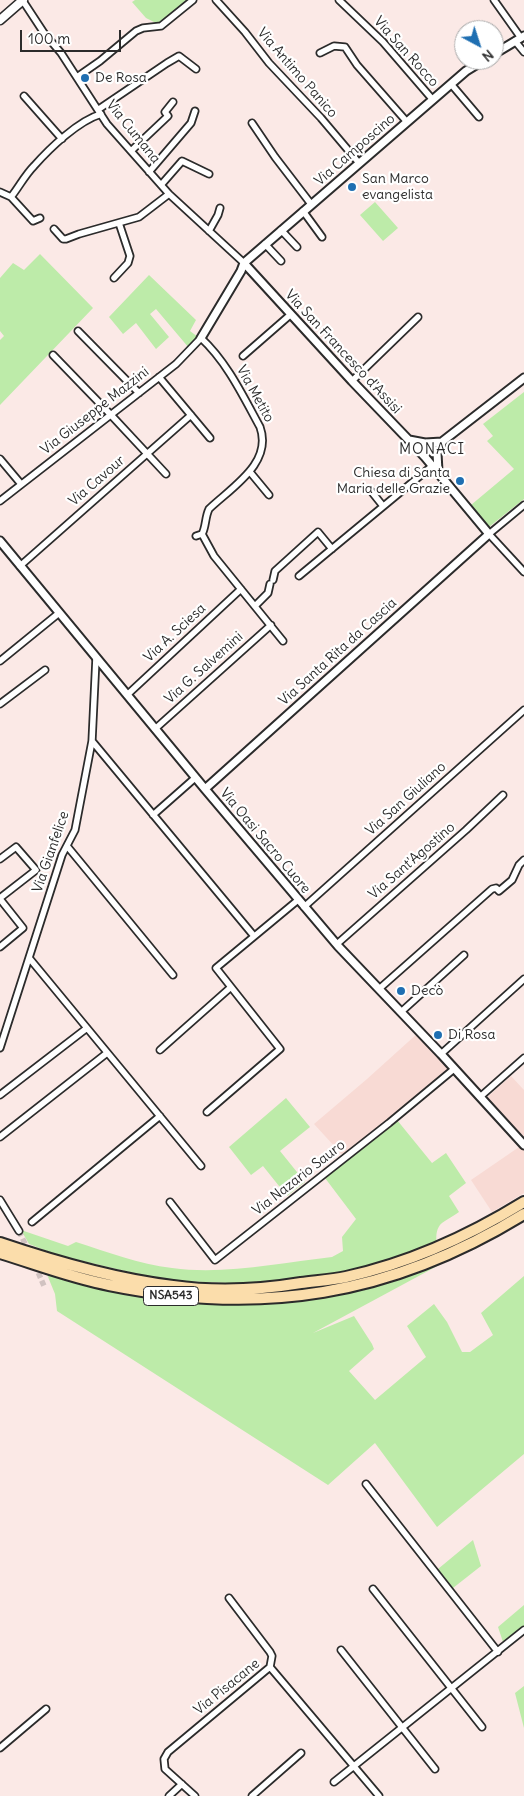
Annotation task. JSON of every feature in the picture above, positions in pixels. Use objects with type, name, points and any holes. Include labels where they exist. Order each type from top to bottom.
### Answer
[{"type":"highway","name":"NSA543","points":[[0,1243],[79,1268],[174,1287],[243,1289],[279,1287],[345,1277],[378,1269],[421,1254],[499,1217],[524,1202]]},
{"type":"highway","name":"NSA543","points":[[0,1253],[107,1285],[180,1297],[213,1299],[279,1298],[347,1288],[423,1265],[461,1248],[524,1214]]},
{"type":"main road","points":[[0,20],[23,0]]},
{"type":"street","name":"Via Cumana","points":[[23,0],[100,112],[131,151],[169,194],[244,263]]},
{"type":"street","points":[[77,77],[100,61],[136,30],[161,26],[193,0]]},
{"type":"street","name":"Via Antimo Panico","points":[[216,0],[245,32],[269,63],[321,118],[359,163]]},
{"type":"street","name":"Via San Rocco","points":[[339,0],[383,42],[433,100]]},
{"type":"street","points":[[494,0],[520,38],[524,52]]},
{"type":"street","points":[[504,48],[520,38]]},
{"type":"street","points":[[320,53],[334,46],[345,47],[357,64],[407,122]]},
{"type":"street","points":[[11,197],[33,166],[62,140],[89,118],[100,112],[166,63],[179,56],[196,69]]},
{"type":"street","name":"Via Camposcino","points":[[244,263],[468,70]]},
{"type":"street","points":[[451,84],[479,117]]},
{"type":"street","points":[[24,96],[62,140]]},
{"type":"street","points":[[131,151],[168,116],[165,112],[173,102]]},
{"type":"street","points":[[150,172],[191,123],[196,111]]},
{"type":"street","points":[[252,123],[311,204]]},
{"type":"street","points":[[160,185],[182,161],[209,174]]},
{"type":"street","points":[[0,192],[11,197],[34,221],[40,218]]},
{"type":"street","points":[[54,229],[66,239],[139,217],[169,194]]},
{"type":"street","points":[[209,231],[220,208]]},
{"type":"street","points":[[303,211],[322,237]]},
{"type":"street","points":[[114,278],[128,263],[130,256],[119,222]]},
{"type":"street","points":[[281,230],[297,247]]},
{"type":"street","points":[[265,244],[281,261]]},
{"type":"street","points":[[201,338],[244,263]]},
{"type":"street","name":"Via San Francesco d'Assisi","points":[[244,263],[352,381],[425,457],[488,534]]},
{"type":"street","points":[[243,356],[290,314]]},
{"type":"street","points":[[352,381],[418,317]]},
{"type":"street","points":[[78,331],[138,393]]},
{"type":"street","name":"Via Giuseppe Mazzini","points":[[0,500],[176,364],[201,338]]},
{"type":"street","name":"Via Metito","points":[[201,338],[213,349],[228,372],[264,436],[263,447],[255,467],[210,509],[206,515],[204,530],[199,535],[283,641]]},
{"type":"street","points":[[52,355],[148,453],[166,474]]},
{"type":"street","points":[[159,377],[210,438]]},
{"type":"street","points":[[425,457],[431,456],[439,444],[524,378]]},
{"type":"street","name":"Via Cavour","points":[[20,566],[191,415]]},
{"type":"street","points":[[408,439],[417,443],[439,444]]},
{"type":"street","points":[[439,444],[436,464],[439,474]]},
{"type":"street","points":[[0,459],[21,484]]},
{"type":"street","points":[[299,576],[432,466]]},
{"type":"street","points":[[250,472],[269,495]]},
{"type":"street","points":[[371,491],[383,506]]},
{"type":"street","points":[[524,505],[488,534],[524,572]]},
{"type":"street","points":[[255,606],[268,593],[275,571],[318,532],[332,549]]},
{"type":"street","name":"Via Santa Rita da Cascia","points":[[205,789],[488,534]]},
{"type":"street","name":"Via Oasi Sacro Cuore","points":[[0,541],[304,907],[524,1145]]},
{"type":"street","name":"Via A. Sciesa","points":[[127,695],[241,589]]},
{"type":"street","points":[[0,661],[59,614]]},
{"type":"street","name":"Via G. Salvemini","points":[[155,729],[270,626]]},
{"type":"street","name":"Via Gianfelice","points":[[0,1048],[62,856],[75,830],[92,741],[96,658]]},
{"type":"street","points":[[0,704],[44,670]]},
{"type":"street","name":"Via San Giuliano","points":[[304,907],[524,710]]},
{"type":"street","points":[[92,741],[254,936]]},
{"type":"street","points":[[153,815],[195,778]]},
{"type":"street","name":"Via Sant'Agostino","points":[[337,944],[466,830],[503,794]]},
{"type":"street","points":[[67,846],[173,975]]},
{"type":"street","points":[[0,859],[16,847],[36,870],[0,899],[24,928],[0,947]]},
{"type":"street","points":[[379,989],[492,889],[496,888],[499,891],[512,880],[519,865],[524,860]]},
{"type":"street","points":[[207,1112],[280,1049],[216,968],[298,900]]},
{"type":"street","points":[[401,1012],[464,955]]},
{"type":"street","points":[[30,959],[201,1166]]},
{"type":"street","points":[[440,1054],[524,979]]},
{"type":"street","points":[[160,1050],[231,987]]},
{"type":"street","points":[[0,1095],[87,1028]]},
{"type":"street","points":[[0,1137],[107,1053]]},
{"type":"street","points":[[480,1097],[524,1058]]},
{"type":"street","name":"Via Nazario Sauro","points":[[170,1202],[215,1260],[389,1123],[454,1069]]},
{"type":"street","points":[[32,1222],[160,1116]]},
{"type":"street","points":[[0,1200],[19,1231]]},
{"type":"street","points":[[366,1484],[498,1652]]},
{"type":"street","points":[[373,1589],[482,1727]]},
{"type":"street","points":[[229,1598],[270,1652],[272,1656],[270,1667]]},
{"type":"street","points":[[334,1782],[524,1630]]},
{"type":"street","points":[[341,1650],[435,1769]]},
{"type":"street","name":"Via Pisacane","points":[[195,1796],[165,1769],[164,1759],[168,1752],[270,1667],[379,1796]]},
{"type":"street","points":[[0,1748],[46,1709]]},
{"type":"street","points":[[252,1796],[301,1753]]},
{"type":"street","points":[[169,1796],[182,1784]]},
{"type":"shaded area","points":[[418,1033],[454,1072],[347,1160],[314,1124]]},
{"type":"shaded area","points":[[511,1076],[524,1090],[524,1142],[485,1099]]},
{"type":"shaded area","points":[[522,1145],[524,1147],[524,1193],[492,1212],[471,1180]]},
{"type":"green space","points":[[135,0],[189,0],[160,25],[146,18],[132,2]]},
{"type":"green space","points":[[375,202],[398,228],[383,241],[360,215]]},
{"type":"green space","points":[[40,254],[93,308],[0,405],[0,340],[4,336],[0,331],[0,278],[13,263],[24,270]]},
{"type":"green space","points":[[149,275],[196,320],[190,331],[198,337],[189,348],[156,309],[150,314],[169,337],[156,349],[136,323],[123,334],[109,317]]},
{"type":"green space","points":[[524,392],[524,499],[489,527],[471,505],[514,469],[487,441],[493,436],[483,424]]},
{"type":"green space","points":[[286,1098],[310,1127],[280,1151],[305,1182],[287,1196],[263,1166],[251,1175],[229,1147]]},
{"type":"green space","points":[[397,1120],[432,1163],[446,1153],[466,1183],[449,1196],[459,1212],[442,1223],[437,1232],[436,1237],[441,1264],[313,1333],[354,1316],[374,1349],[349,1371],[375,1400],[426,1357],[407,1326],[434,1304],[447,1322],[462,1352],[470,1352],[493,1335],[481,1313],[524,1276],[524,1454],[437,1527],[375,1443],[328,1485],[57,1311],[55,1294],[46,1272],[142,1295],[194,1302],[220,1303],[298,1300],[350,1293],[347,1273],[298,1281],[252,1284],[181,1281],[146,1276],[57,1255],[29,1244],[21,1230],[68,1246],[76,1242],[147,1264],[192,1270],[232,1269],[332,1257],[343,1251],[342,1237],[356,1219],[325,1178]]},
{"type":"green space","points":[[473,1540],[481,1566],[453,1588],[438,1569]]},
{"type":"green space","points":[[524,1605],[524,1628],[504,1645],[498,1627]]},
{"type":"green space","points":[[524,1686],[524,1728],[515,1693]]},
{"type":"tunnel","points":[[19,1231],[29,1252]]},
{"type":"tunnel","points":[[35,1265],[44,1286]]},
{"type":"place","name":"De Rosa","points":[[85,78]]},
{"type":"place","name":"San Marco evangelista","points":[[352,187]]},
{"type":"place","name":"Chiesa di Santa Maria delle Grazie","points":[[460,481]]},
{"type":"place","name":"Decò","points":[[401,991]]},
{"type":"place","name":"Di Rosa","points":[[438,1035]]},
{"type":"district","name":"MONACI","points":[[432,450]]}]
